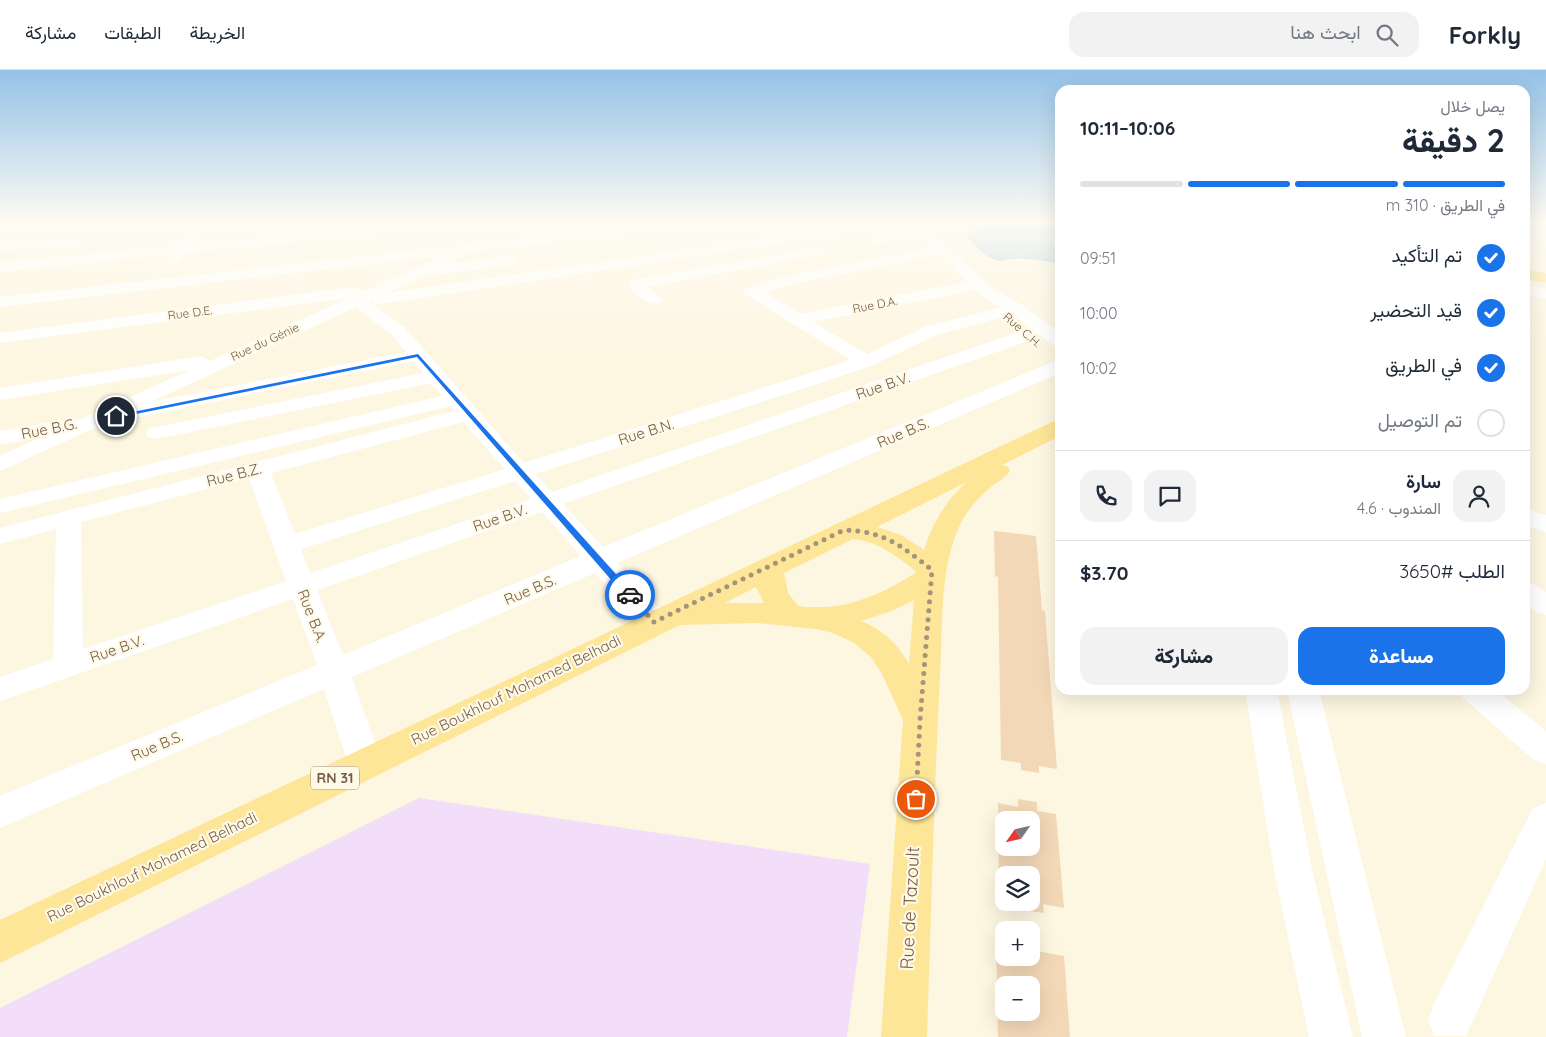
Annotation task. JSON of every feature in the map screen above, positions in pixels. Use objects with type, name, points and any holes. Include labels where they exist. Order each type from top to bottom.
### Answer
[{"type":"main road","points":[[1533,267],[1546,269]]},
{"type":"main road","points":[[1530,275],[1546,278]]},
{"type":"main road","name":"Rue Boukhlouf Mohamed Belhadi","points":[[0,942],[844,530],[1055,429]]},
{"type":"main road","points":[[920,720],[932,572],[941,540],[951,516],[966,495],[998,471],[1055,441]]},
{"type":"main road","points":[[844,530],[885,536],[901,545],[932,572]]},
{"type":"main road","points":[[771,566],[769,574],[771,591],[776,600],[802,617],[853,628],[878,645],[888,656],[920,720]]},
{"type":"main road","points":[[663,619],[731,614],[802,617],[845,616],[874,608],[895,599],[932,572]]},
{"type":"main road","name":"Rue de Tazoult","points":[[904,1037],[920,720]]},
{"type":"street","points":[[141,319],[170,267]]},
{"type":"street","points":[[0,302],[307,267]]},
{"type":"street","name":"Rue du Génie","points":[[0,464],[429,267]]},
{"type":"street","points":[[418,272],[456,267]]},
{"type":"street","points":[[0,354],[588,267]]},
{"type":"street","points":[[654,299],[636,284],[728,267]]},
{"type":"street","points":[[790,267],[805,277]]},
{"type":"street","points":[[855,267],[805,277],[751,291],[800,319],[866,361]]},
{"type":"street","name":"Rue C.H.","points":[[960,267],[983,288],[1015,308],[1055,338]]},
{"type":"street","name":"Rue C.H.","points":[[983,288],[993,304],[1055,360]]},
{"type":"street","name":"Rue D.A.","points":[[800,319],[983,288]]},
{"type":"street","name":"Rue D.E.","points":[[0,338],[380,289]]},
{"type":"street","points":[[1530,290],[1546,294]]},
{"type":"street","points":[[355,301],[399,332],[435,376],[600,561],[663,619]]},
{"type":"street","name":"Rue B.N.","points":[[287,545],[727,407],[866,361],[931,331],[1001,312]]},
{"type":"street","name":"Rue B.V.","points":[[0,689],[547,502],[1028,334]]},
{"type":"street","points":[[97,420],[418,355]]},
{"type":"street","points":[[0,394],[233,357]]},
{"type":"street","name":"Rue B.S.","points":[[0,812],[600,561],[1055,367]]},
{"type":"street","points":[[157,433],[435,376]]},
{"type":"street","points":[[0,506],[462,406]]},
{"type":"street","name":"Rue B.Z.","points":[[0,536],[258,470],[462,406]]},
{"type":"street","name":"Rue B.G.","points":[[0,438],[97,420]]},
{"type":"street","name":"Rue B.A.","points":[[258,470],[334,671],[365,764]]},
{"type":"street","points":[[68,666],[69,517]]},
{"type":"street","points":[[1530,518],[1546,524]]},
{"type":"street","points":[[1530,594],[1546,605]]},
{"type":"street","points":[[1262,695],[1293,870],[1331,1037]]},
{"type":"street","points":[[1304,695],[1384,1037]]},
{"type":"street","points":[[1480,695],[1546,750]]},
{"type":"street","points":[[1450,1020],[1546,819]]},
{"type":"shaded area","points":[[419,798],[870,864],[847,1037],[0,1037],[0,1008]]},
{"type":"building","points":[[994,531],[1036,536],[1042,610],[1045,611],[1057,769],[1039,766],[1039,773],[1021,770],[1021,763],[1001,760],[998,577],[995,576]]},
{"type":"building","points":[[1018,799],[1037,802],[1037,811],[998,811],[998,803],[1018,807]]},
{"type":"building","points":[[1040,811],[1056,814],[1064,908],[1043,904],[1044,913],[1030,911],[1040,911],[1040,866],[999,866],[999,856],[1040,856]]},
{"type":"building","points":[[1040,952],[1064,956],[1070,1037],[998,1037],[998,1021],[1040,1021],[1040,976],[997,976],[996,966],[1040,966]]},
{"type":"way so far","points":[[630,595],[654,622],[844,530],[872,532],[885,536],[906,549],[932,570],[920,720],[916,799]]},
{"type":"route","points":[[116,416],[418,355],[468,414],[630,595]]}]
